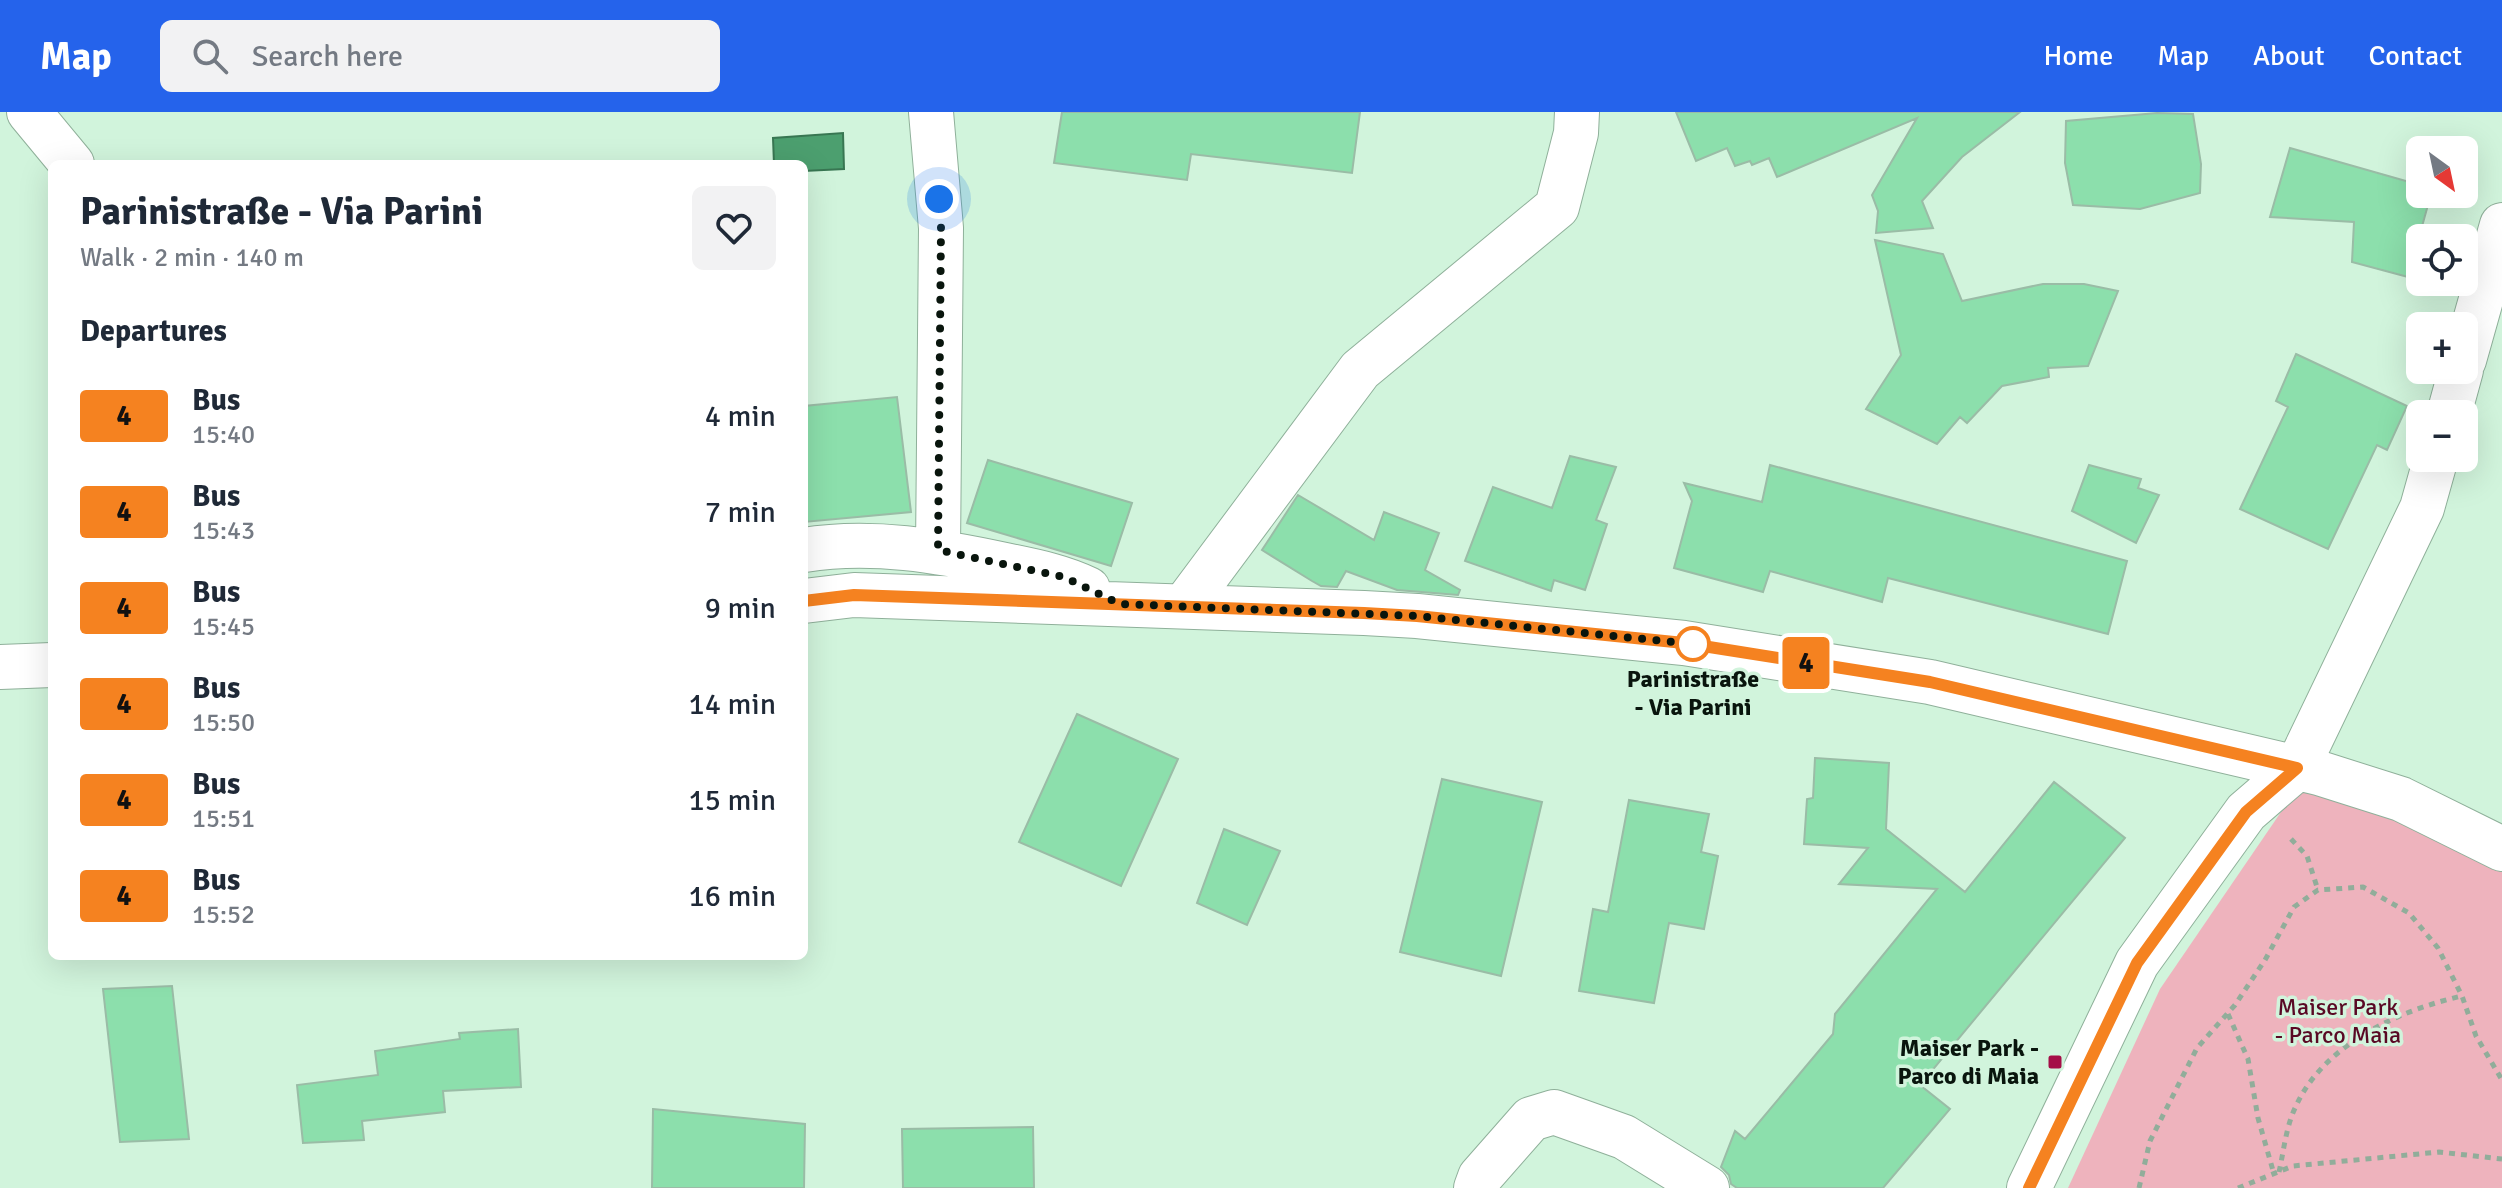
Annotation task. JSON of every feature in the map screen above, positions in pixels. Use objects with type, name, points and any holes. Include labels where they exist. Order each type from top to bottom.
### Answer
[{"type":"street","points":[[29,112],[69,160]]},
{"type":"street","points":[[931,112],[941,228],[938,550]]},
{"type":"street","points":[[1185,605],[1360,370],[1557,207],[1576,133],[1577,112]]},
{"type":"street","points":[[2478,312],[2502,225]]},
{"type":"street","points":[[2029,1188],[2137,963],[2246,812],[2297,768],[2422,508],[2432,472]]},
{"type":"street","points":[[808,549],[833,545],[938,550],[1064,577],[1120,604]]},
{"type":"street","points":[[808,601],[854,595],[1417,616],[1684,643],[1930,682],[2297,768],[2401,799],[2502,849]]},
{"type":"street","points":[[0,667],[48,665]]},
{"type":"street","points":[[1476,1188],[1480,1177],[1531,1119],[1554,1112],[1624,1137],[1707,1188]]},
{"type":"path","points":[[2139,1188],[2150,1141],[2197,1048],[2228,1014],[2265,960],[2294,907],[2318,890],[2363,887],[2409,913],[2438,948],[2462,996],[2476,1036],[2502,1080]]},
{"type":"path","points":[[2276,1173],[2293,1113],[2317,1074],[2345,1048],[2381,1024],[2433,1003],[2462,996]]},
{"type":"path","points":[[2228,1014],[2248,1059],[2258,1118],[2276,1173]]},
{"type":"path","points":[[2238,1188],[2293,1166],[2439,1152],[2502,1159]]},
{"type":"green space","name":"Maiser Park - Parco Maia","points":[[2305,777],[2502,858],[2502,1188],[2068,1188],[2160,989]]},
{"type":"shaded area","points":[[843,133],[844,169],[808,171],[808,160],[774,160],[773,138]]},
{"type":"building","points":[[1062,112],[1360,112],[1352,173],[1191,154],[1187,180],[1054,163]]},
{"type":"building","points":[[1676,112],[2020,112],[1962,157],[1922,201],[1933,228],[1876,233],[1878,211],[1872,195],[1917,118],[1777,177],[1769,158],[1752,165],[1750,161],[1735,166],[1727,148],[1696,161]]},
{"type":"building","points":[[2157,113],[2193,114],[2201,164],[2200,193],[2140,209],[2073,205],[2065,163],[2066,121]]},
{"type":"building","points":[[2290,148],[2406,181],[2406,208],[2427,208],[2423,224],[2406,224],[2406,276],[2352,262],[2354,222],[2270,217]]},
{"type":"building","points":[[1875,240],[1943,254],[1962,301],[2043,284],[2084,284],[2118,291],[2088,366],[2048,368],[2049,377],[2002,386],[1967,423],[1960,417],[1937,444],[1866,409],[1901,355]]},
{"type":"building","points":[[2296,354],[2406,406],[2387,450],[2377,445],[2328,549],[2240,509],[2288,407],[2276,401]]},
{"type":"building","points":[[897,397],[911,512],[808,522],[808,406]]},
{"type":"building","points":[[1570,456],[1616,467],[1596,520],[1607,524],[1585,590],[1554,580],[1551,591],[1465,561],[1493,487],[1552,508]]},
{"type":"building","points":[[988,460],[1132,503],[1111,566],[967,523]]},
{"type":"building","points":[[1770,465],[2127,561],[2108,634],[1888,578],[1882,602],[1770,571],[1763,592],[1674,568],[1692,501],[1684,483],[1762,502]]},
{"type":"building","points":[[2089,465],[2141,479],[2138,488],[2159,495],[2136,543],[2072,511]]},
{"type":"building","points":[[1298,495],[1374,540],[1384,512],[1439,533],[1425,570],[1460,590],[1458,595],[1397,590],[1346,571],[1337,587],[1321,586],[1262,550]]},
{"type":"building","points":[[1077,714],[1178,759],[1121,886],[1019,842]]},
{"type":"building","points":[[1815,758],[1889,763],[1886,829],[1965,892],[2054,782],[2125,838],[1920,1085],[1950,1109],[1883,1188],[1737,1188],[1721,1167],[1735,1131],[1745,1139],[1833,1034],[1835,1014],[1937,889],[1839,884],[1868,848],[1804,844],[1807,799],[1813,798]]},
{"type":"building","points":[[1442,779],[1542,802],[1501,976],[1400,952]]},
{"type":"building","points":[[1629,800],[1709,814],[1701,852],[1718,856],[1704,929],[1669,923],[1654,1003],[1579,991],[1593,909],[1608,912]]},
{"type":"building","points":[[1224,829],[1280,851],[1247,925],[1197,903]]},
{"type":"building","points":[[172,986],[189,1139],[120,1142],[103,989]]},
{"type":"building","points":[[518,1029],[521,1087],[443,1091],[445,1112],[362,1121],[364,1140],[303,1143],[297,1085],[378,1075],[375,1051],[460,1039],[459,1033]]},
{"type":"building","points":[[653,1109],[805,1124],[804,1188],[652,1188]]},
{"type":"building","points":[[1033,1127],[1034,1188],[903,1188],[902,1129]]},
{"type":"bus line","name":"4","points":[[808,601],[854,595],[1364,613],[1684,643],[1930,682],[2297,768],[2246,812],[2137,963],[2029,1188]]},
{"type":"place","name":"Parinistraße - Via Parini","points":[[1693,644]]},
{"type":"place","name":"Maiser Park - Parco di Maia","points":[[2055,1062]]},
{"type":"route","points":[[939,199],[938,550],[1064,577],[1120,604],[1417,616],[1693,644]]}]
